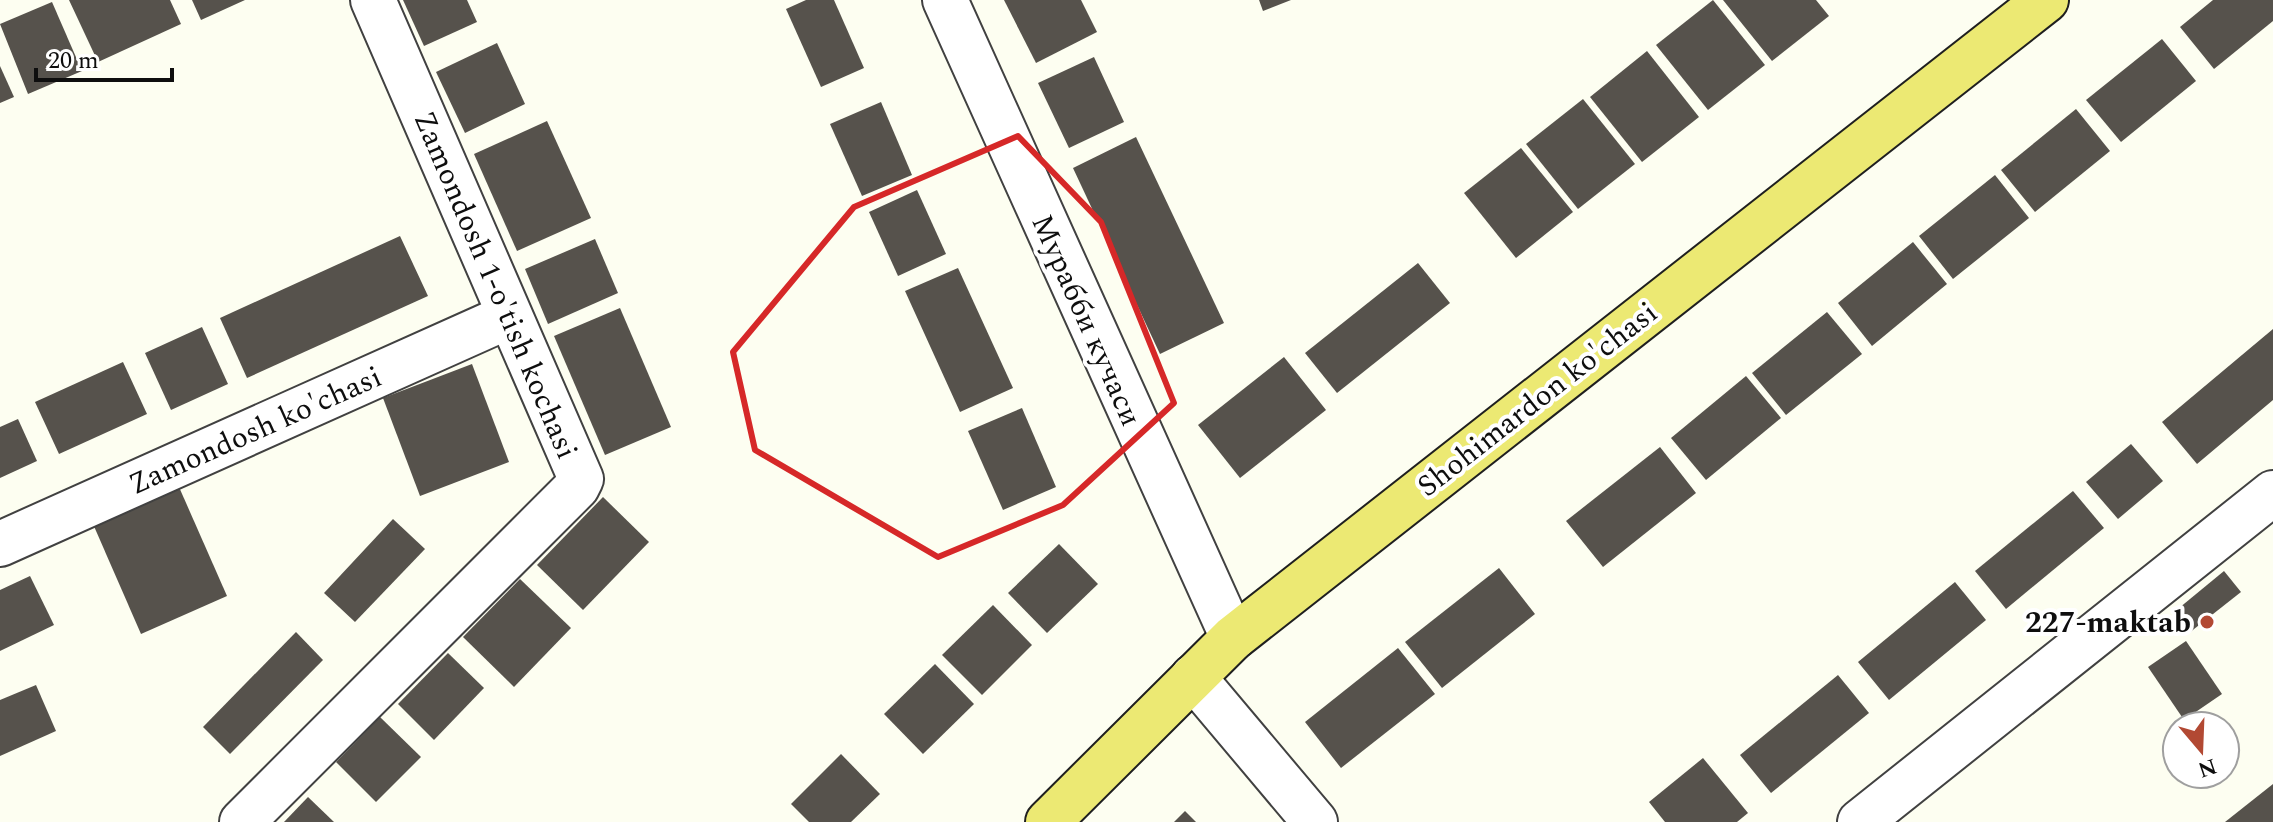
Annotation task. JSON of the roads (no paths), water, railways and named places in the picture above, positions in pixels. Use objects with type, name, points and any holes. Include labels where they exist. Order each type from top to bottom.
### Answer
[{"type":"main road","name":"Shohimardon ko'chasi","points":[[1048,822],[1233,638],[2046,0]]},
{"type":"street","name":"Zamondosh 1-o'tish kochasi","points":[[242,822],[577,487],[581,479],[373,0]]},
{"type":"street","name":"Мурабби кучаси","points":[[945,0],[1233,638]]},
{"type":"street","name":"Zamondosh ko'chasi","points":[[0,544],[509,316]]},
{"type":"street","points":[[1860,822],[2273,493]]},
{"type":"street","points":[[1193,677],[1315,822]]},
{"type":"place","name":"227-maktab","points":[[2207,622]]}]
